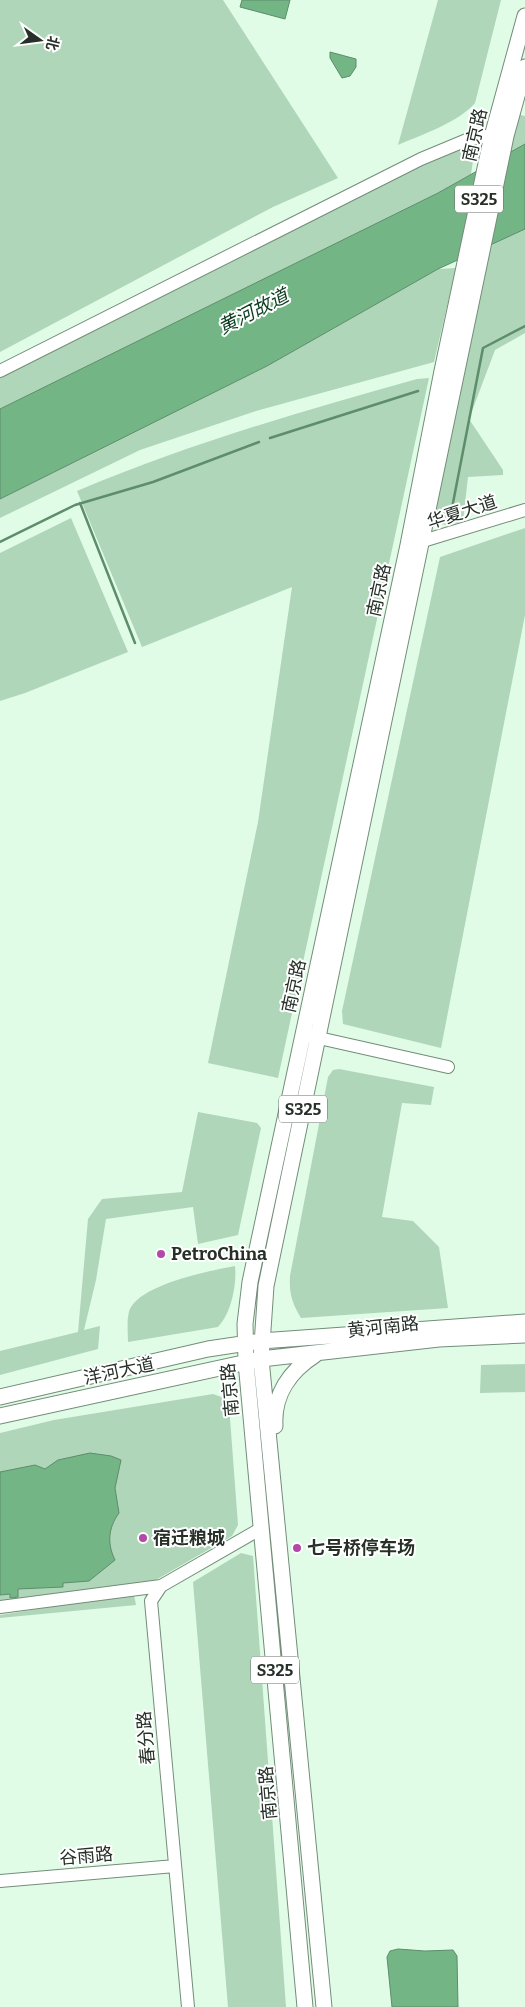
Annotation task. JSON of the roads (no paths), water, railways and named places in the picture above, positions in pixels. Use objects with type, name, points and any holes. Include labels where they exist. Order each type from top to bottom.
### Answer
[{"type":"main road","name":"南京路","points":[[414,544],[442,371],[525,16]]},
{"type":"main road","name":"南京路","points":[[305,2007],[246,1362],[245,1343],[250,1282],[310,1036],[414,544],[483,254],[497,137],[519,112],[525,68]]},
{"type":"main road","name":"南京路","points":[[310,1036],[266,1286],[261,1359],[324,2007]]},
{"type":"main road","name":"黄河南路","points":[[245,1343],[525,1322]]},
{"type":"main road","name":"黄河南路","points":[[246,1362],[439,1339],[525,1335]]},
{"type":"main road","name":"洋河大道","points":[[0,1397],[118,1369],[245,1343]]},
{"type":"main road","points":[[280,1545],[283,1532],[274,1419],[277,1405],[289,1377],[300,1365],[319,1353]]},
{"type":"main road","name":"洋河大道","points":[[0,1416],[246,1362]]},
{"type":"street","points":[[0,371],[421,159],[469,139],[497,137]]},
{"type":"street","name":"华夏大道","points":[[414,544],[525,510]]},
{"type":"street","points":[[310,1036],[448,1067]]},
{"type":"street","points":[[0,1608],[161,1586],[262,1528]]},
{"type":"street","points":[[131,1590],[151,1601],[161,1586]]},
{"type":"street","name":"春分路","points":[[151,1601],[188,2007]]},
{"type":"street","name":"谷雨路","points":[[0,1880],[175,1866]]},
{"type":"water","points":[[242,0],[290,0],[285,19],[240,7]]},
{"type":"water","points":[[330,52],[356,59],[356,67],[350,76],[342,78],[330,58]]},
{"type":"water","name":"黄河故道","points":[[525,144],[525,229],[438,269],[267,366],[0,499],[0,409],[438,193]]},
{"type":"water","points":[[90,1453],[111,1456],[121,1460],[115,1488],[119,1513],[113,1524],[110,1536],[112,1554],[115,1560],[89,1581],[63,1583],[63,1587],[18,1589],[18,1597],[10,1598],[10,1594],[0,1595],[0,1472],[35,1465],[45,1469],[58,1460]]},
{"type":"water","points":[[398,1949],[425,1951],[453,1950],[457,1956],[458,2007],[392,2007],[387,1957],[390,1951]]},
{"type":"waterway","points":[[452,508],[483,348],[525,326]]},
{"type":"waterway","points":[[270,438],[418,391]]},
{"type":"waterway","points":[[0,542],[75,505],[153,482],[259,442]]},
{"type":"waterway","points":[[80,503],[135,643]]},
{"type":"place","name":"PetroChina","points":[[161,1254]]},
{"type":"place","name":"宿迁粮城","points":[[143,1538]]},
{"type":"place","name":"七号桥停车场","points":[[297,1548]]}]
